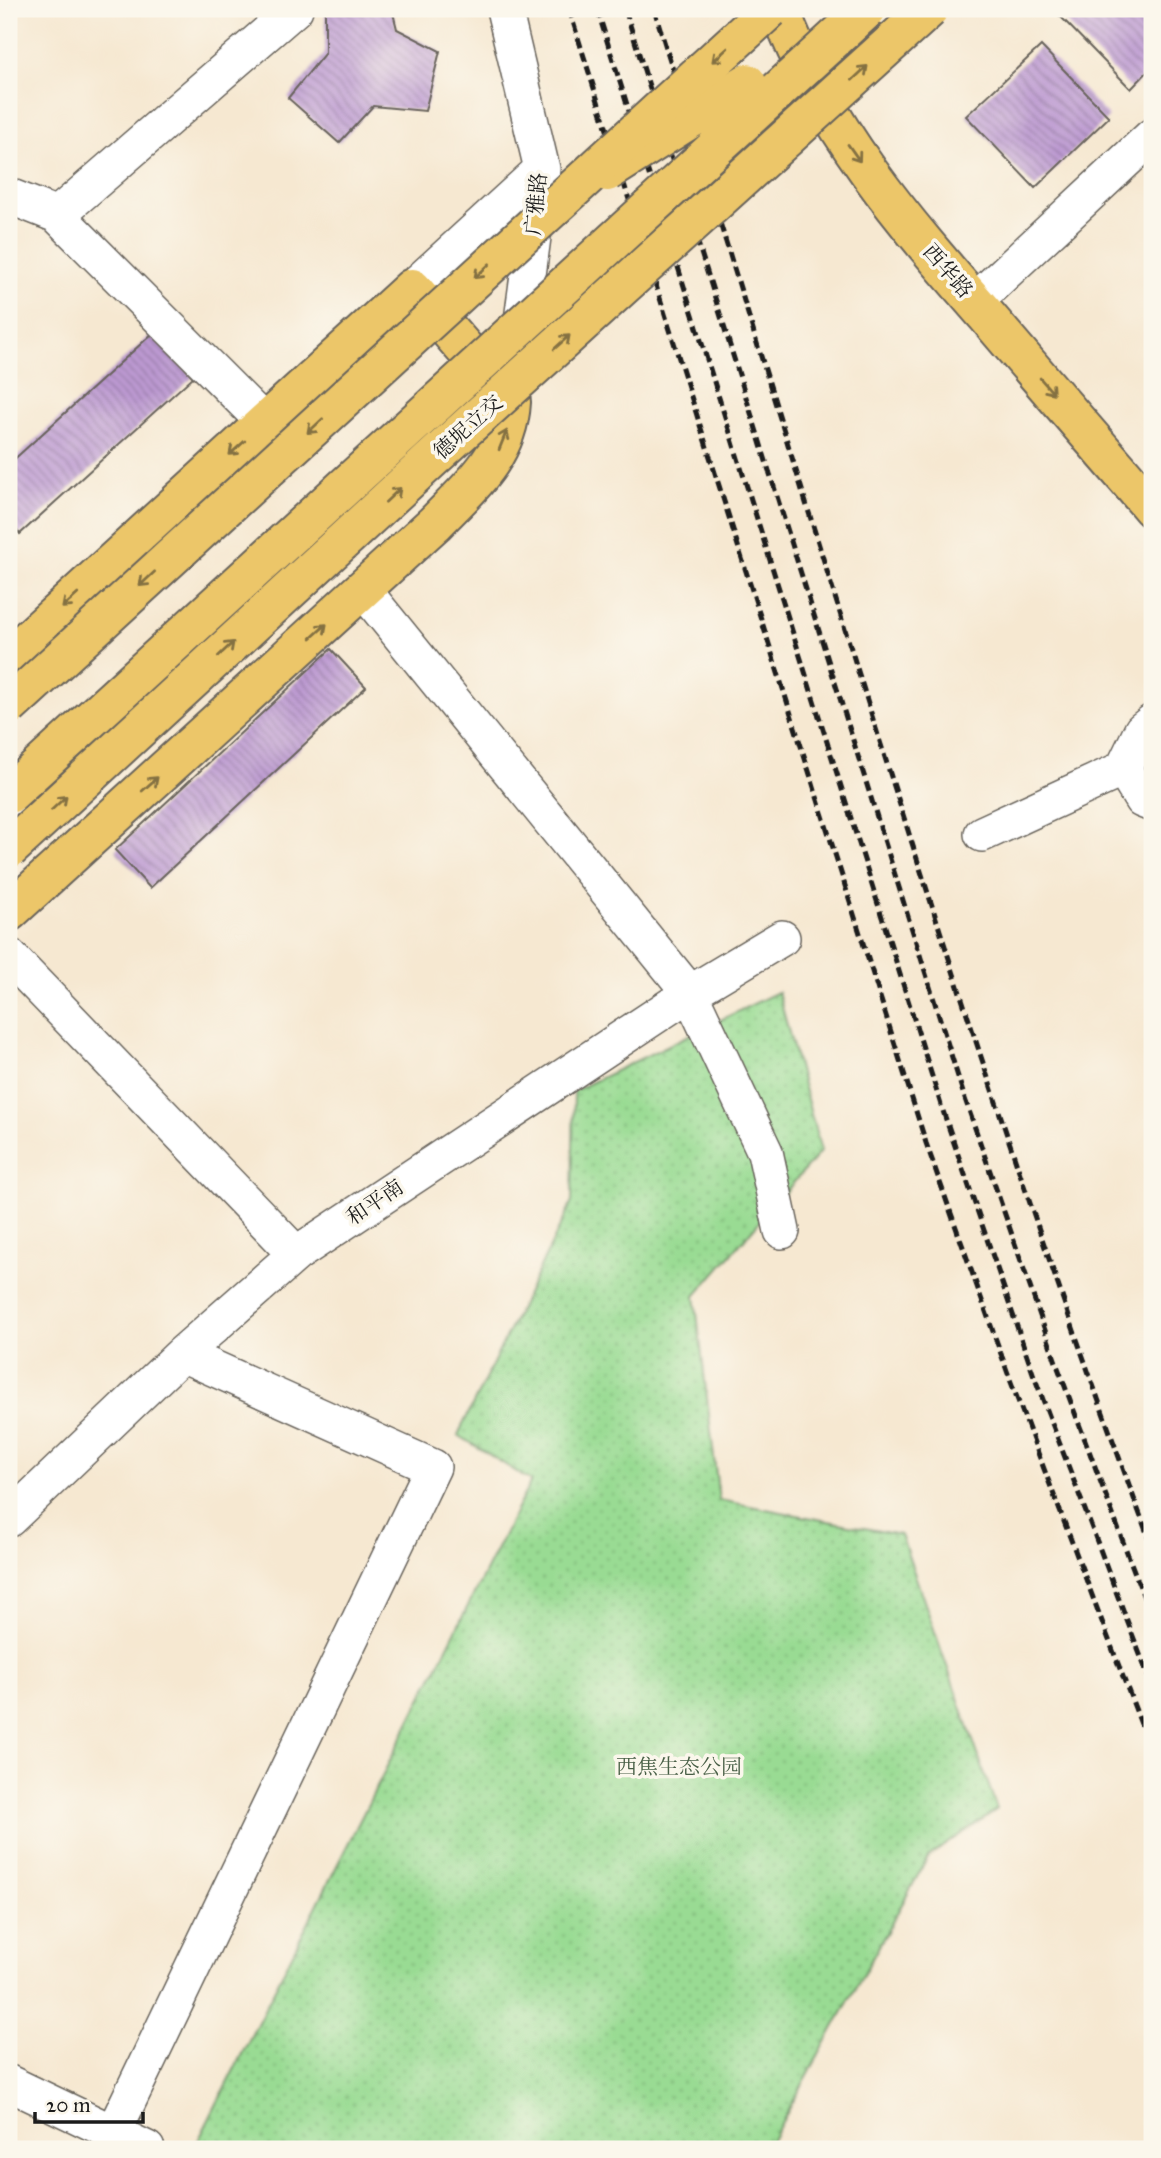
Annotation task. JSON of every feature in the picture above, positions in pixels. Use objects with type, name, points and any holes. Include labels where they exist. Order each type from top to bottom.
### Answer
[{"type":"main road","points":[[9,706],[550,208],[771,9]]},
{"type":"main road","name":"西华路","points":[[780,9],[840,132],[906,222],[1152,508]]},
{"type":"main road","name":"德坭立交","points":[[9,794],[582,270],[756,93],[827,9]]},
{"type":"main road","name":"德坭立交","points":[[9,764],[756,93],[867,9]]},
{"type":"main road","name":"德坭立交","points":[[9,849],[929,9]]},
{"type":"main road","points":[[550,208],[756,93]]},
{"type":"main road","points":[[610,300],[685,204],[756,93]]},
{"type":"main road","points":[[582,270],[792,136]]},
{"type":"main road","points":[[9,657],[412,288],[512,402],[506,438],[482,474],[360,594],[9,912]]},
{"type":"street","points":[[57,215],[295,9]]},
{"type":"street","name":"广雅路","points":[[504,9],[542,169],[512,402]]},
{"type":"street","points":[[974,302],[1152,136]]},
{"type":"street","points":[[412,288],[542,169]]},
{"type":"street","points":[[9,196],[57,215],[265,423]]},
{"type":"street","points":[[360,594],[369,597],[690,993],[765,1153],[782,1231]]},
{"type":"street","points":[[982,834],[1123,769],[1142,730],[1152,722]]},
{"type":"street","points":[[1123,769],[1142,800],[1152,804]]},
{"type":"street","name":"和平南","points":[[9,1519],[182,1354],[296,1254],[690,993],[782,938]]},
{"type":"street","points":[[9,956],[296,1254]]},
{"type":"street","points":[[112,2135],[433,1467],[182,1354]]},
{"type":"street","points":[[9,2083],[112,2135],[147,2149]]},
{"type":"green space","name":"西焦生态公园","points":[[778,992],[821,1151],[695,1296],[719,1500],[901,1535],[997,1809],[928,1857],[767,2149],[194,2149],[531,1481],[458,1435],[572,1202],[574,1091]]},
{"type":"building","points":[[325,9],[392,9],[397,29],[440,51],[425,111],[373,106],[339,143],[288,98],[325,53]]},
{"type":"building","points":[[1068,9],[1152,9],[1152,67],[1131,89],[1060,16]]},
{"type":"building","points":[[1041,46],[1109,117],[1035,188],[966,116]]},
{"type":"building","points":[[153,333],[193,377],[20,534],[9,522],[9,464]]},
{"type":"building","points":[[331,649],[366,687],[150,888],[115,850]]},
{"type":"railway","points":[[569,9],[926,1143],[1011,1382],[1152,1753]]},
{"type":"railway","points":[[597,9],[941,1105],[1034,1376],[1152,1686]]},
{"type":"railway","points":[[625,9],[964,1096],[1057,1365],[1152,1619]]},
{"type":"railway","points":[[654,9],[954,974],[1017,1166],[1152,1547]]}]
